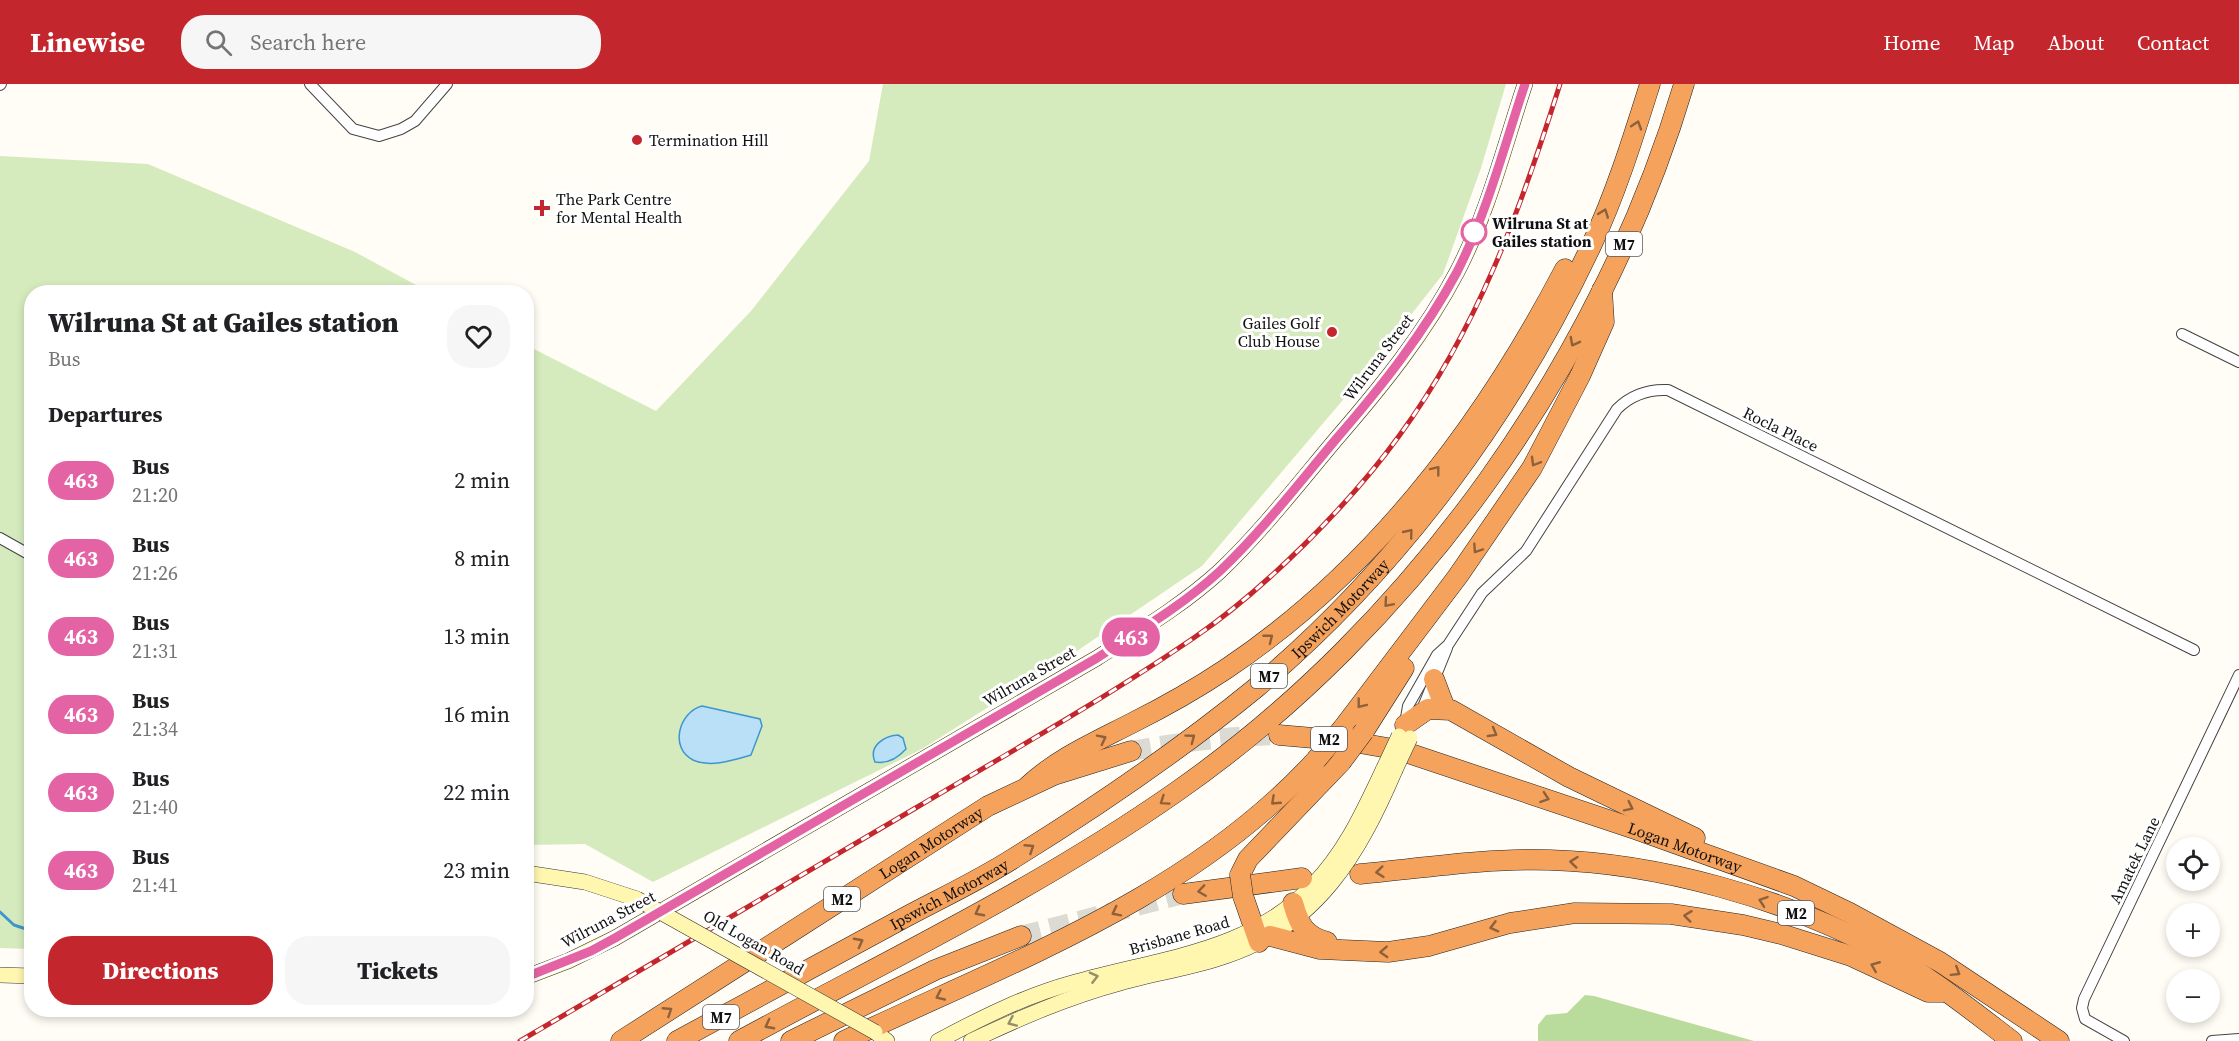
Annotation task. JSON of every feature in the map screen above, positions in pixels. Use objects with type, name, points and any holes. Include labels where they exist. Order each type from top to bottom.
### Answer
[{"type":"highway","name":"Ipswich Motorway","points":[[677,1041],[1010,861],[1126,786],[1257,687],[1362,586],[1435,502],[1490,426],[1533,357],[1594,240],[1623,166],[1650,84]]},
{"type":"highway","name":"Ipswich Motorway","points":[[739,1041],[1076,859],[1178,791],[1264,723],[1343,651],[1384,608],[1456,522],[1517,439],[1570,350],[1602,290],[1658,164],[1684,84]]},
{"type":"highway","points":[[1028,786],[1050,765],[1154,712],[1226,669],[1286,625],[1328,588],[1377,540],[1441,464],[1488,401],[1518,354],[1574,252],[1594,240]]},
{"type":"highway","points":[[844,1041],[1099,920],[1162,886],[1244,829],[1316,760],[1423,625],[1510,501],[1557,422],[1604,322],[1602,290]]},
{"type":"highway","points":[[1423,625],[1417,649],[1341,762],[1248,859],[1240,875],[1243,896],[1261,936],[1320,949],[1371,953],[1407,950],[1510,923],[1575,913],[1671,914],[1781,933],[1859,960],[1928,992],[1946,992]]},
{"type":"highway","points":[[1434,679],[1444,708]]},
{"type":"highway","points":[[1404,733],[1421,712],[1444,708],[1600,793],[1743,857],[1751,869]]},
{"type":"highway","name":"Logan Motorway","points":[[1279,735],[1348,741],[1399,750],[1751,869],[1840,908],[1923,952],[2059,1041]]},
{"type":"highway","name":"Logan Motorway","points":[[621,1041],[958,824],[1028,786],[1077,766],[1131,751]]},
{"type":"highway","name":"Logan Motorway","points":[[1360,874],[1494,861],[1553,860],[1680,878],[1741,894],[1842,932],[1883,951],[1946,992],[2012,1041]]},
{"type":"highway","points":[[1183,894],[1302,878]]},
{"type":"highway","points":[[1295,910],[1308,935],[1340,950]]},
{"type":"highway","points":[[791,1041],[935,970],[1021,936]]},
{"type":"main road","name":"Wilruna Street","points":[[534,974],[576,958],[615,938],[1097,658],[1157,620],[1219,572],[1271,519],[1386,381],[1425,327],[1457,271],[1487,201],[1525,84]]},
{"type":"main road","name":"Brisbane Road","points":[[971,1041],[1026,1016],[1086,993],[1209,962],[1261,936],[1295,910],[1345,846],[1389,769],[1404,733]]},
{"type":"main road","name":"Old Logan Road","points":[[534,874],[585,882],[637,899],[878,1038]]},
{"type":"main road","name":"Brisbane Road","points":[[938,1041],[1038,994],[1072,982],[1261,936]]},
{"type":"main road","points":[[0,975],[24,976]]},
{"type":"street","points":[[310,84],[354,129],[379,136],[401,129],[415,121],[447,84]]},
{"type":"street","points":[[2182,334],[2239,362]]},
{"type":"street","name":"Rocla Place","points":[[1421,712],[1448,645],[1482,593],[1526,551],[1617,409],[1629,397],[1656,389],[1668,390],[2194,650]]},
{"type":"street","points":[[0,538],[24,552]]},
{"type":"street","name":"Rocla Place","points":[[1404,733],[1408,706],[1437,655],[1448,645]]},
{"type":"street","name":"Amatek Lane","points":[[2124,1041],[2085,1019],[2082,1008],[2084,999],[2239,675]]},
{"type":"street","points":[[2212,1041],[2239,1039]]},
{"type":"green space","points":[[883,84],[1506,84],[1481,168],[1443,274],[1359,381],[1202,566],[1074,653],[922,749],[653,882],[585,844],[534,845],[534,349],[656,411],[751,311],[869,161]]},
{"type":"green space","points":[[0,156],[148,164],[355,252],[416,285],[24,285],[24,949],[0,948]]},
{"type":"green space","points":[[1585,995],[1754,1041],[1538,1041],[1538,1025],[1546,1015],[1567,1013]]},
{"type":"water","points":[[702,706],[760,719],[762,726],[751,755],[707,763],[693,760],[686,754],[681,747],[680,731],[688,715]]},
{"type":"water","points":[[898,735],[903,738],[906,749],[892,760],[875,762],[874,751],[879,743],[888,737]]},
{"type":"waterway","points":[[0,912],[14,925],[24,928]]},
{"type":"tunnel","points":[[1131,751],[1205,740],[1279,735]]},
{"type":"tunnel","points":[[1021,936],[1183,894]]},
{"type":"railway","points":[[520,1041],[1093,703],[1195,637],[1277,571],[1331,517],[1379,462],[1427,395],[1452,353],[1474,311],[1512,223],[1560,84]]},
{"type":"bus line","name":"463","points":[[534,974],[591,951],[615,938],[890,776],[1097,658],[1157,620],[1219,572],[1271,519],[1386,381],[1425,327],[1457,271],[1487,201],[1525,84]]},
{"type":"place","name":"Termination Hill","points":[[637,140]]},
{"type":"place","name":"The Park Centre for Mental Health","points":[[542,208]]},
{"type":"place","name":"Wilruna St at Gailes station","points":[[1474,232]]},
{"type":"place","name":"Gailes Golf Club House","points":[[1332,332]]}]
